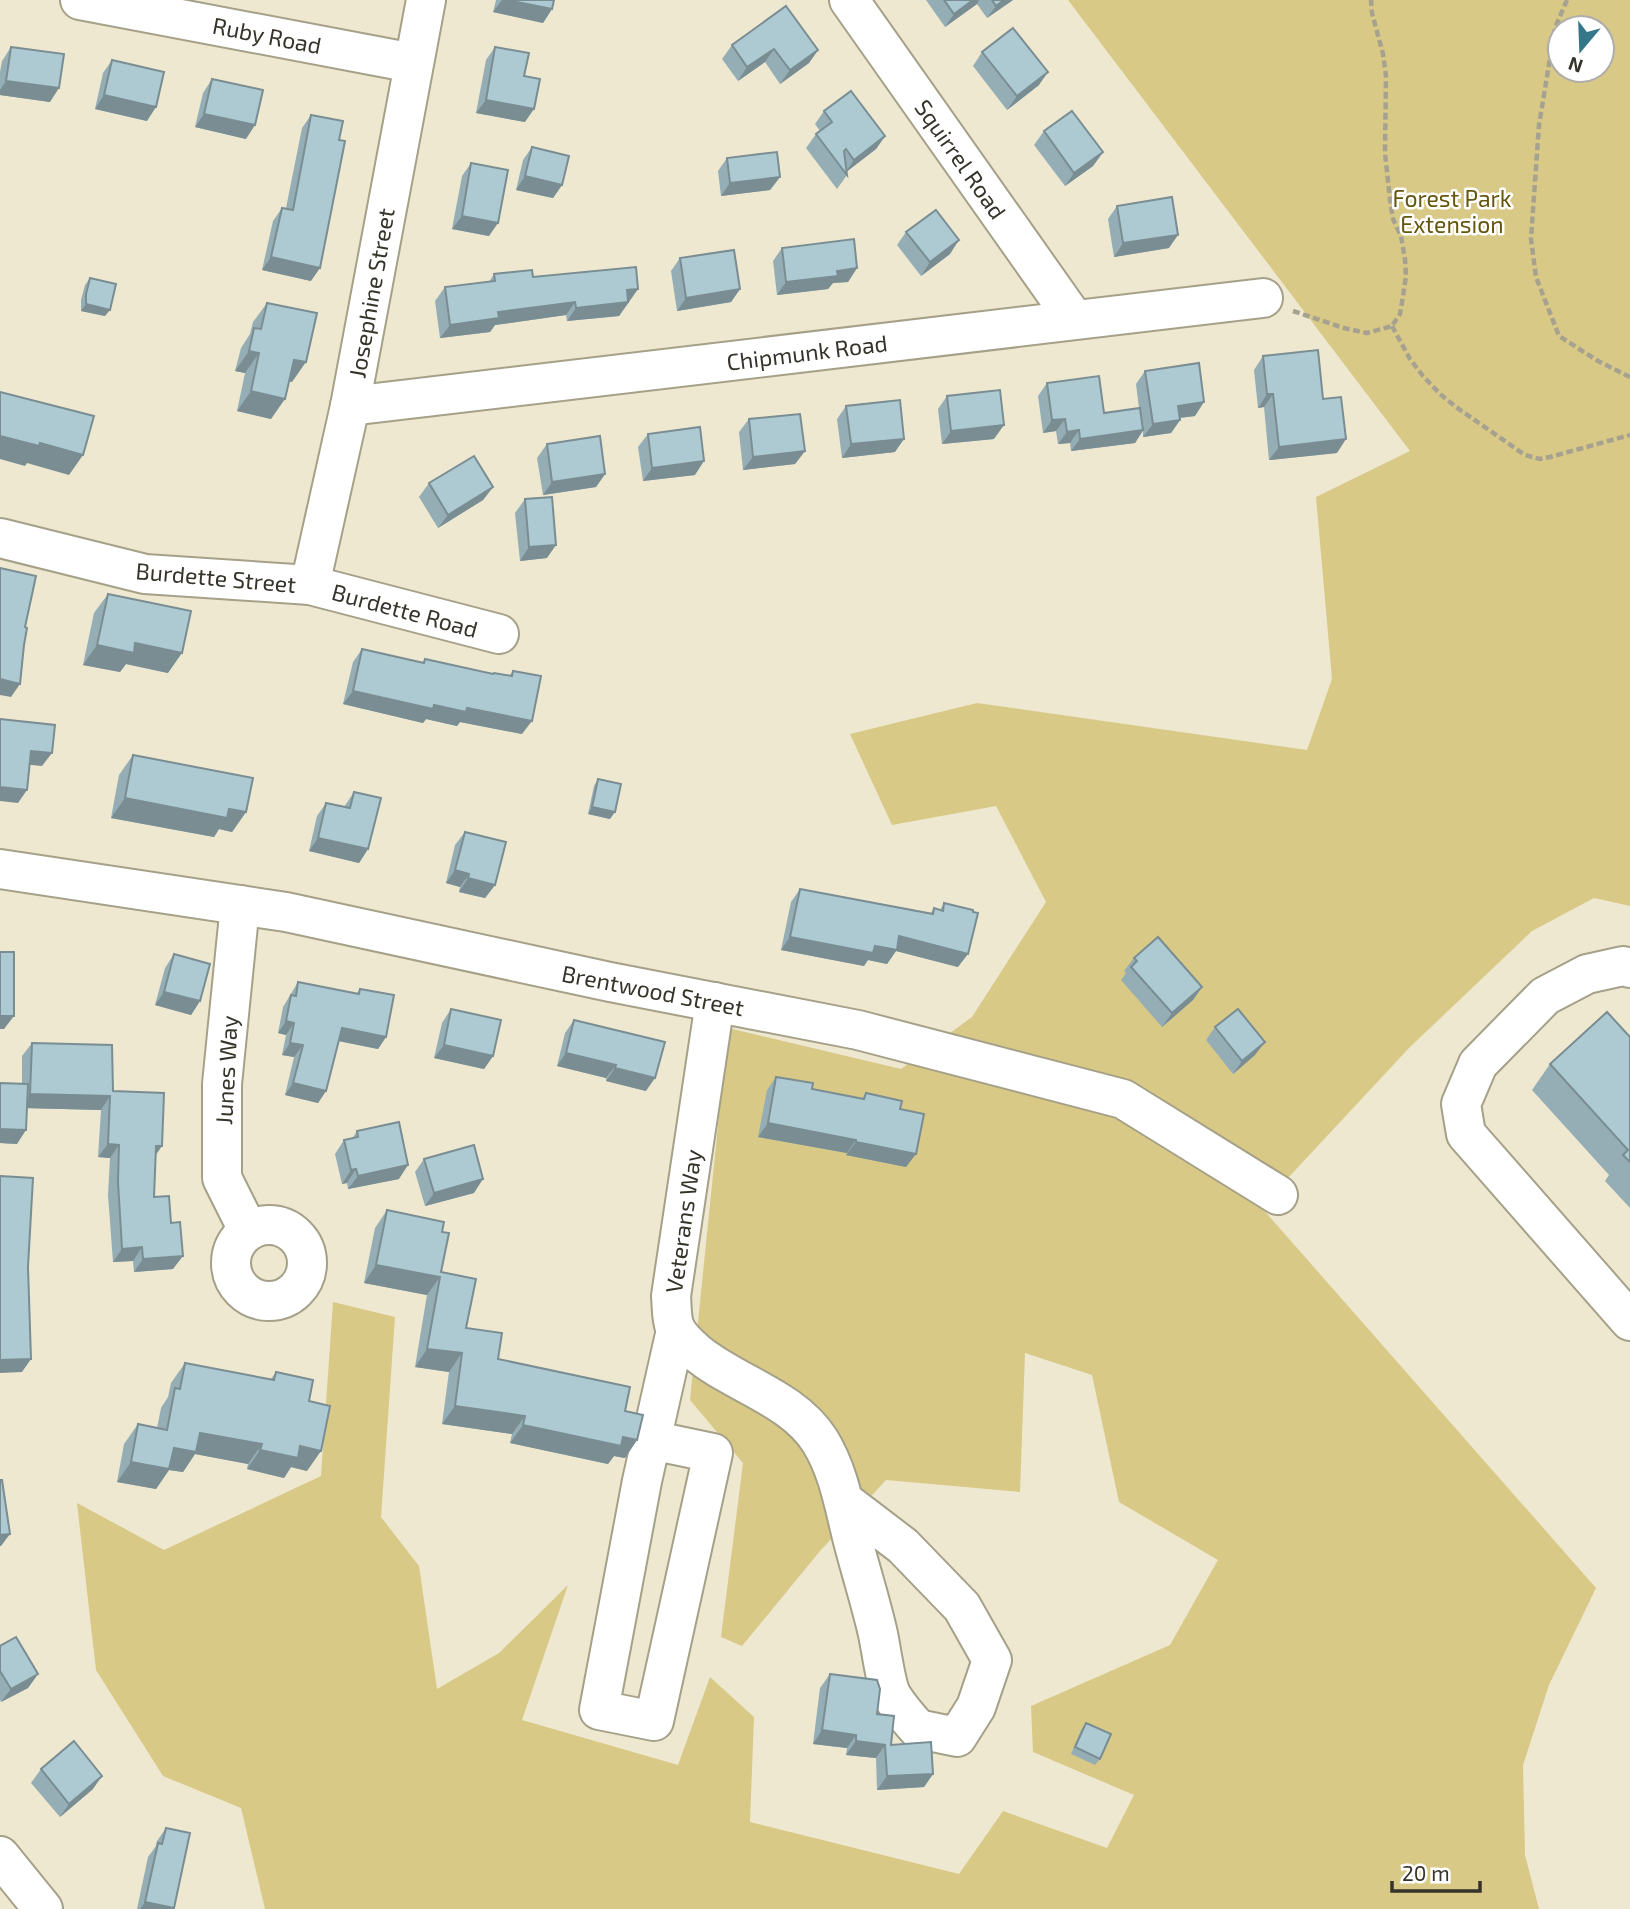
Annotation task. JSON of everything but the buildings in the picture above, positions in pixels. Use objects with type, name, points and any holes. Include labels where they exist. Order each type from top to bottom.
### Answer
[{"type":"street","name":"Ruby Road","points":[[80,0],[413,63]]},
{"type":"street","name":"Josephine Street","points":[[310,585],[350,406],[426,0]]},
{"type":"street","name":"Squirrel Road","points":[[849,0],[1074,319]]},
{"type":"street","name":"Chipmunk Road","points":[[350,406],[1263,298]]},
{"type":"street","name":"Burdette Street","points":[[0,538],[145,574],[310,585]]},
{"type":"street","name":"Burdette Road","points":[[310,585],[499,634]]},
{"type":"street","name":"Brentwood Street","points":[[0,869],[286,912],[610,982],[858,1030],[1123,1099],[1278,1195]]},
{"type":"street","name":"Junes Way","points":[[240,905],[222,1084],[222,1178],[248,1230]]},
{"type":"street","points":[[1630,968],[1623,966],[1587,974],[1545,996],[1478,1064],[1461,1104],[1466,1134],[1630,1321]]},
{"type":"street","name":"Veterans Way","points":[[676,1329],[671,1296],[715,1002]]},
{"type":"street","points":[[651,1440],[713,1453],[654,1721],[599,1710],[639,1494],[651,1440],[676,1329]]},
{"type":"street","points":[[676,1329],[705,1359],[792,1412],[810,1427],[820,1441],[835,1471],[844,1501],[873,1613],[890,1694],[918,1730],[957,1737],[976,1707],[992,1660],[962,1607],[903,1546],[844,1501]]},
{"type":"street","points":[[0,1856],[43,1909]]},
{"type":"path","points":[[1263,298],[1297,312],[1367,333],[1392,326],[1400,314],[1406,276],[1405,259],[1390,200],[1385,153],[1386,76],[1371,0]]},
{"type":"path","points":[[1567,0],[1555,28],[1539,125],[1531,239],[1536,277],[1559,336],[1598,361],[1630,377]]},
{"type":"path","points":[[1392,326],[1410,359],[1440,394],[1525,454],[1539,459],[1630,435]]},
{"type":"green space","name":"Forest Park Extension","points":[[1068,0],[1630,0],[1630,906],[1594,898],[1532,931],[1409,1048],[1261,1207],[1596,1588],[1549,1685],[1523,1765],[1525,1855],[1539,1909],[265,1909],[241,1808],[163,1776],[96,1670],[77,1503],[164,1550],[321,1476],[333,1302],[395,1317],[381,1517],[419,1566],[437,1689],[499,1653],[568,1585],[522,1720],[678,1765],[710,1677],[754,1717],[750,1822],[959,1874],[1003,1811],[1107,1848],[1134,1795],[1033,1752],[1031,1706],[1170,1645],[1218,1560],[1119,1502],[1092,1375],[1025,1353],[1020,1492],[886,1480],[820,1551],[742,1646],[721,1637],[743,1463],[690,1400],[728,1028],[901,1069],[972,1017],[1046,902],[996,806],[892,825],[850,734],[977,703],[1307,750],[1332,679],[1316,497],[1410,451]]}]
